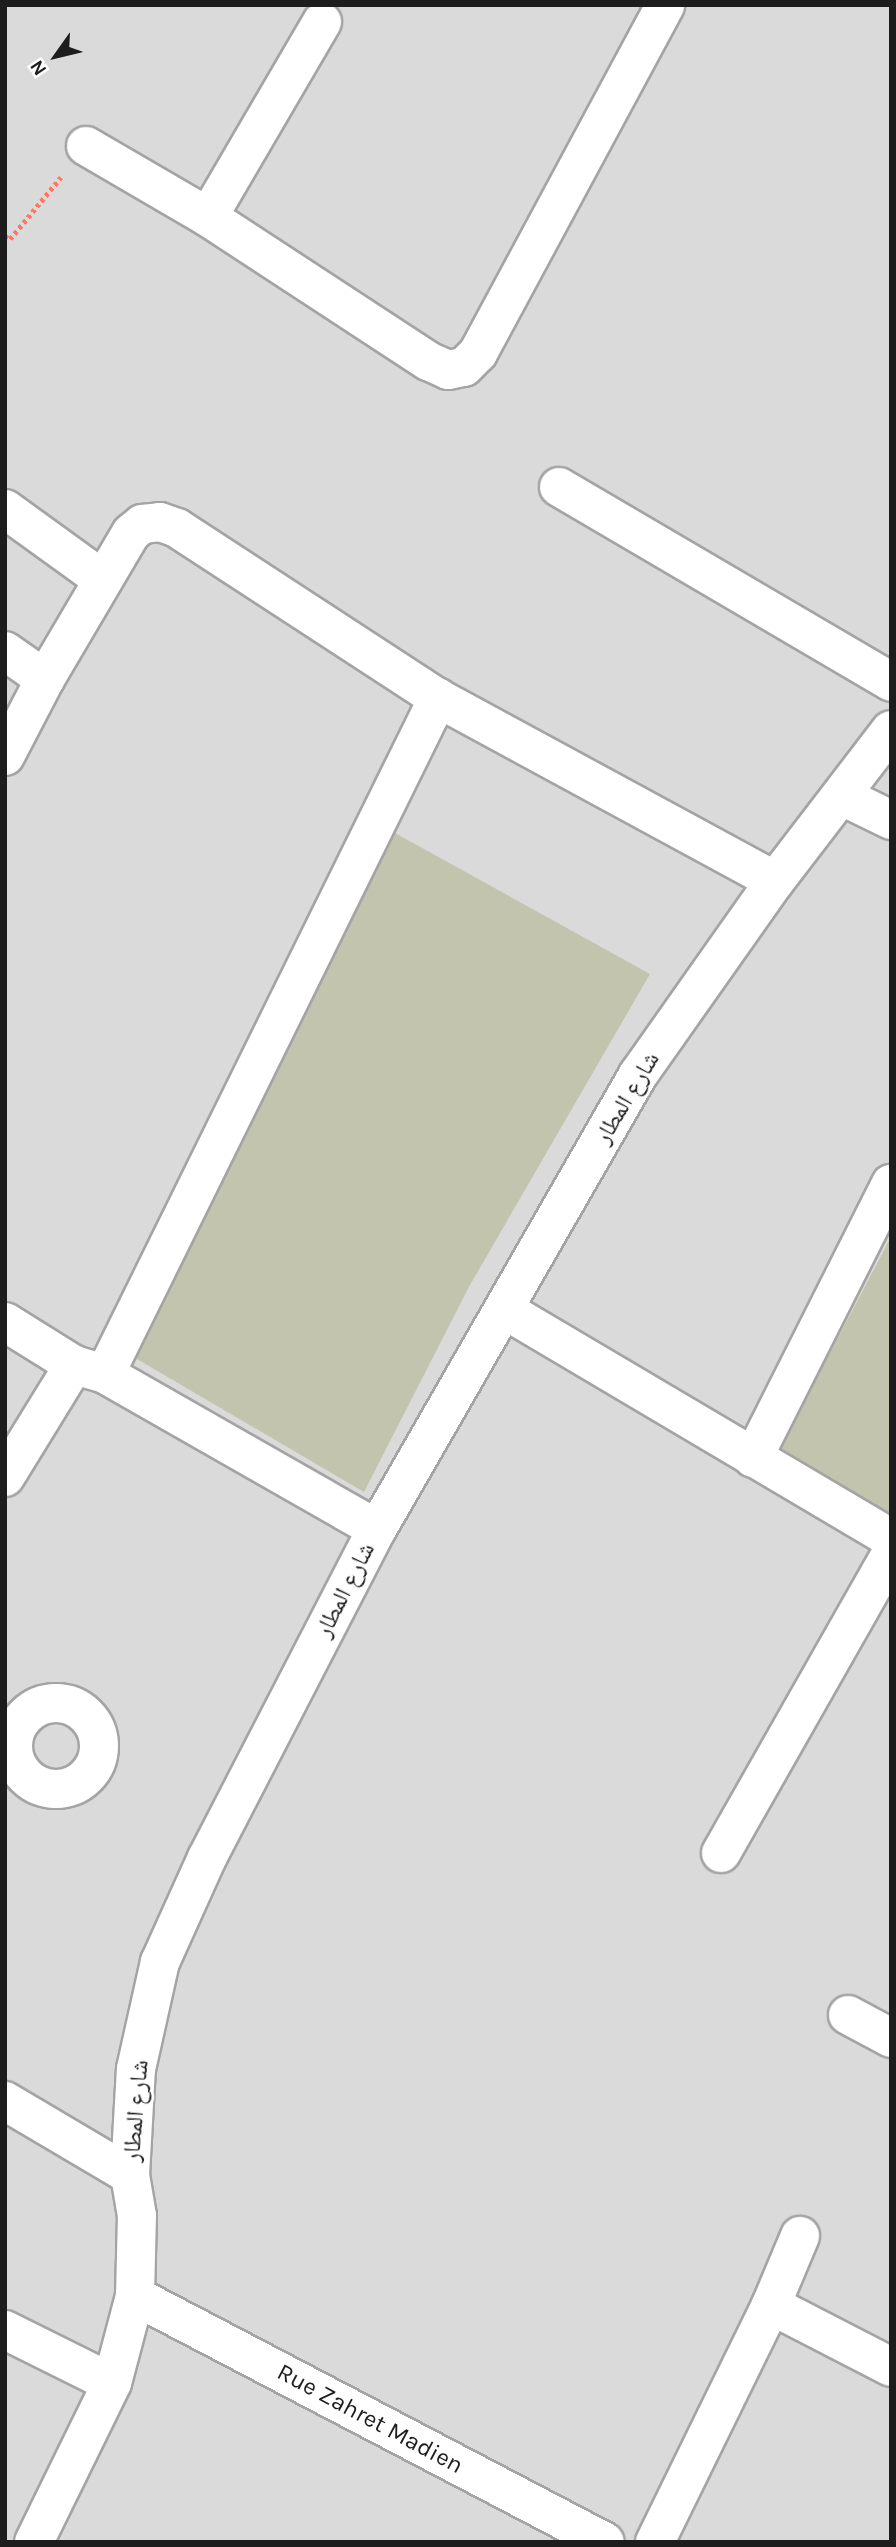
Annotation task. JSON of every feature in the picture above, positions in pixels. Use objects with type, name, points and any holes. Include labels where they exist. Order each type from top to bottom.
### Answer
[{"type":"street","points":[[86,146],[208,217],[428,360],[448,370],[464,367],[478,353],[665,5]]},
{"type":"street","points":[[208,217],[322,22]]},
{"type":"street","points":[[559,487],[891,682]]},
{"type":"street","points":[[5,509],[103,580]]},
{"type":"street","points":[[5,756],[45,679],[131,533],[142,524],[160,522],[177,528],[438,698],[775,881]]},
{"type":"street","points":[[5,651],[45,679]]},
{"type":"street","points":[[5,1477],[90,1369],[438,698]]},
{"type":"street","name":"شارع المطار","points":[[34,2542],[112,2383],[135,2296],[137,2216],[130,2175],[136,2069],[160,1962],[207,1858],[377,1529],[638,1075],[775,881],[891,730]]},
{"type":"street","points":[[842,796],[891,820]]},
{"type":"street","points":[[753,1458],[891,1184]]},
{"type":"street","points":[[505,1310],[891,1538]]},
{"type":"street","points":[[5,1322],[377,1529]]},
{"type":"street","points":[[721,1853],[891,1554]]},
{"type":"street","points":[[848,2015],[891,2038]]},
{"type":"street","points":[[5,2101],[130,2175]]},
{"type":"street","points":[[655,2542],[771,2305],[800,2236]]},
{"type":"street","name":"Rue Zahret Madien","points":[[135,2296],[605,2542]]},
{"type":"street","points":[[771,2305],[891,2367]]},
{"type":"street","points":[[5,2330],[112,2383]]},
{"type":"path","points":[[5,236],[10,239],[86,146]]},
{"type":"shaded area","points":[[5,5],[891,5],[891,2542],[5,2542]]},
{"type":"shaded area","points":[[386,828],[650,974],[470,1285],[364,1492],[130,1355]]},
{"type":"shaded area","points":[[891,1237],[891,1516],[773,1461]]}]
